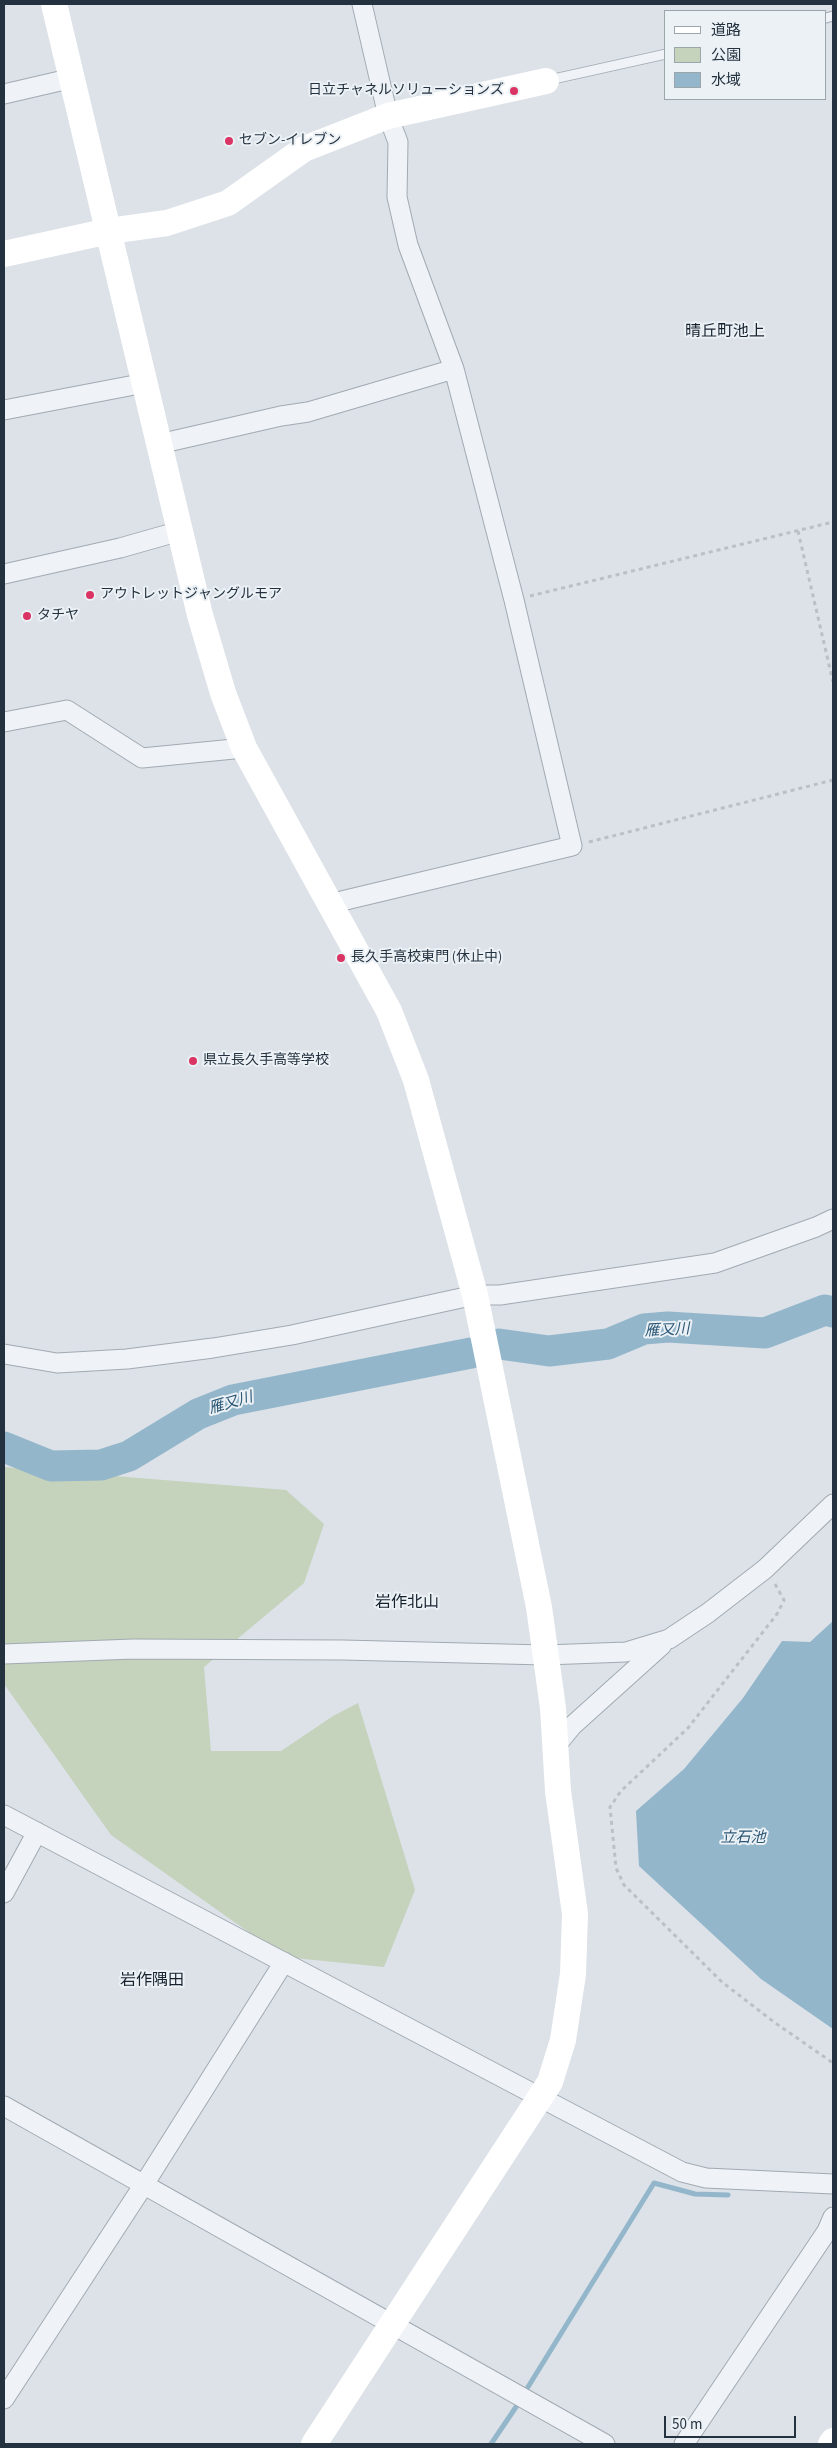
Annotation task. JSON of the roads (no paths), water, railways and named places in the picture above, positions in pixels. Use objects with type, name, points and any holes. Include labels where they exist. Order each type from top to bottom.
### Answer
[{"type":"street","points":[[54,4],[200,615],[223,693],[244,748],[286,820],[328,904],[389,1011],[416,1080],[475,1294],[519,1507],[545,1655],[558,1791],[575,1914],[573,1974],[563,2040],[550,2082],[314,2444]]},
{"type":"street","points":[[328,904],[572,846],[514,600],[454,369],[408,245],[397,197],[398,142],[388,116],[362,4]]},
{"type":"street","points":[[4,94],[73,78]]},
{"type":"street","points":[[4,254],[109,231],[167,223],[228,203],[304,149],[388,116],[546,81]]},
{"type":"street","points":[[159,444],[281,416],[308,412],[454,369]]},
{"type":"street","points":[[4,410],[145,384]]},
{"type":"street","points":[[4,574],[120,548],[180,531]]},
{"type":"street","points":[[4,722],[67,710],[142,758],[244,748]]},
{"type":"street","points":[[4,1354],[58,1363],[127,1359],[292,1334],[475,1294],[500,1295],[715,1263],[816,1227],[833,1219]]},
{"type":"street","points":[[555,1747],[572,1726],[669,1640],[766,1569],[833,1504]]},
{"type":"street","points":[[4,1654],[182,1649],[353,1650],[545,1655],[626,1652],[669,1640]]},
{"type":"street","points":[[4,1815],[682,2172],[706,2178],[833,2184]]},
{"type":"street","points":[[4,1893],[37,1832]]},
{"type":"street","points":[[4,2399],[143,2186],[284,1962]]},
{"type":"street","points":[[4,2106],[143,2186],[210,2220],[392,2325],[605,2444]]},
{"type":"street","points":[[684,2444],[831,2228]]},
{"type":"lane","points":[[546,81],[664,54]]},
{"type":"water","name":"立石池","points":[[833,1621],[833,2029],[761,1979],[639,1866],[636,1811],[684,1769],[743,1698],[782,1641],[810,1642]]},
{"type":"waterway","name":"雁又川","points":[[499,1344],[549,1351],[608,1344],[644,1329],[668,1327],[765,1333],[825,1310],[833,1312]]},
{"type":"waterway","name":"雁又川","points":[[4,1447],[51,1466],[101,1465],[129,1456],[198,1414],[233,1400],[471,1353]]},
{"type":"waterway","points":[[528,2387],[654,2183],[695,2194],[728,2195]]},
{"type":"waterway","points":[[491,2444],[516,2407]]},
{"type":"place","name":"日立チャネルソリューションズ","points":[[514,91]]},
{"type":"place","name":"セブン-イレブン","points":[[229,141]]},
{"type":"place","name":"アウトレットジャングルモア","points":[[90,595]]},
{"type":"place","name":"タチヤ","points":[[27,616]]},
{"type":"place","name":"長久手高校東門 (休止中)","points":[[341,958]]},
{"type":"place","name":"県立長久手高等学校","points":[[193,1061]]},
{"type":"district","name":"晴丘町池上","points":[[725,332]]},
{"type":"district","name":"岩作北山","points":[[407,1603]]},
{"type":"district","name":"岩作隅田","points":[[152,1981]]}]
